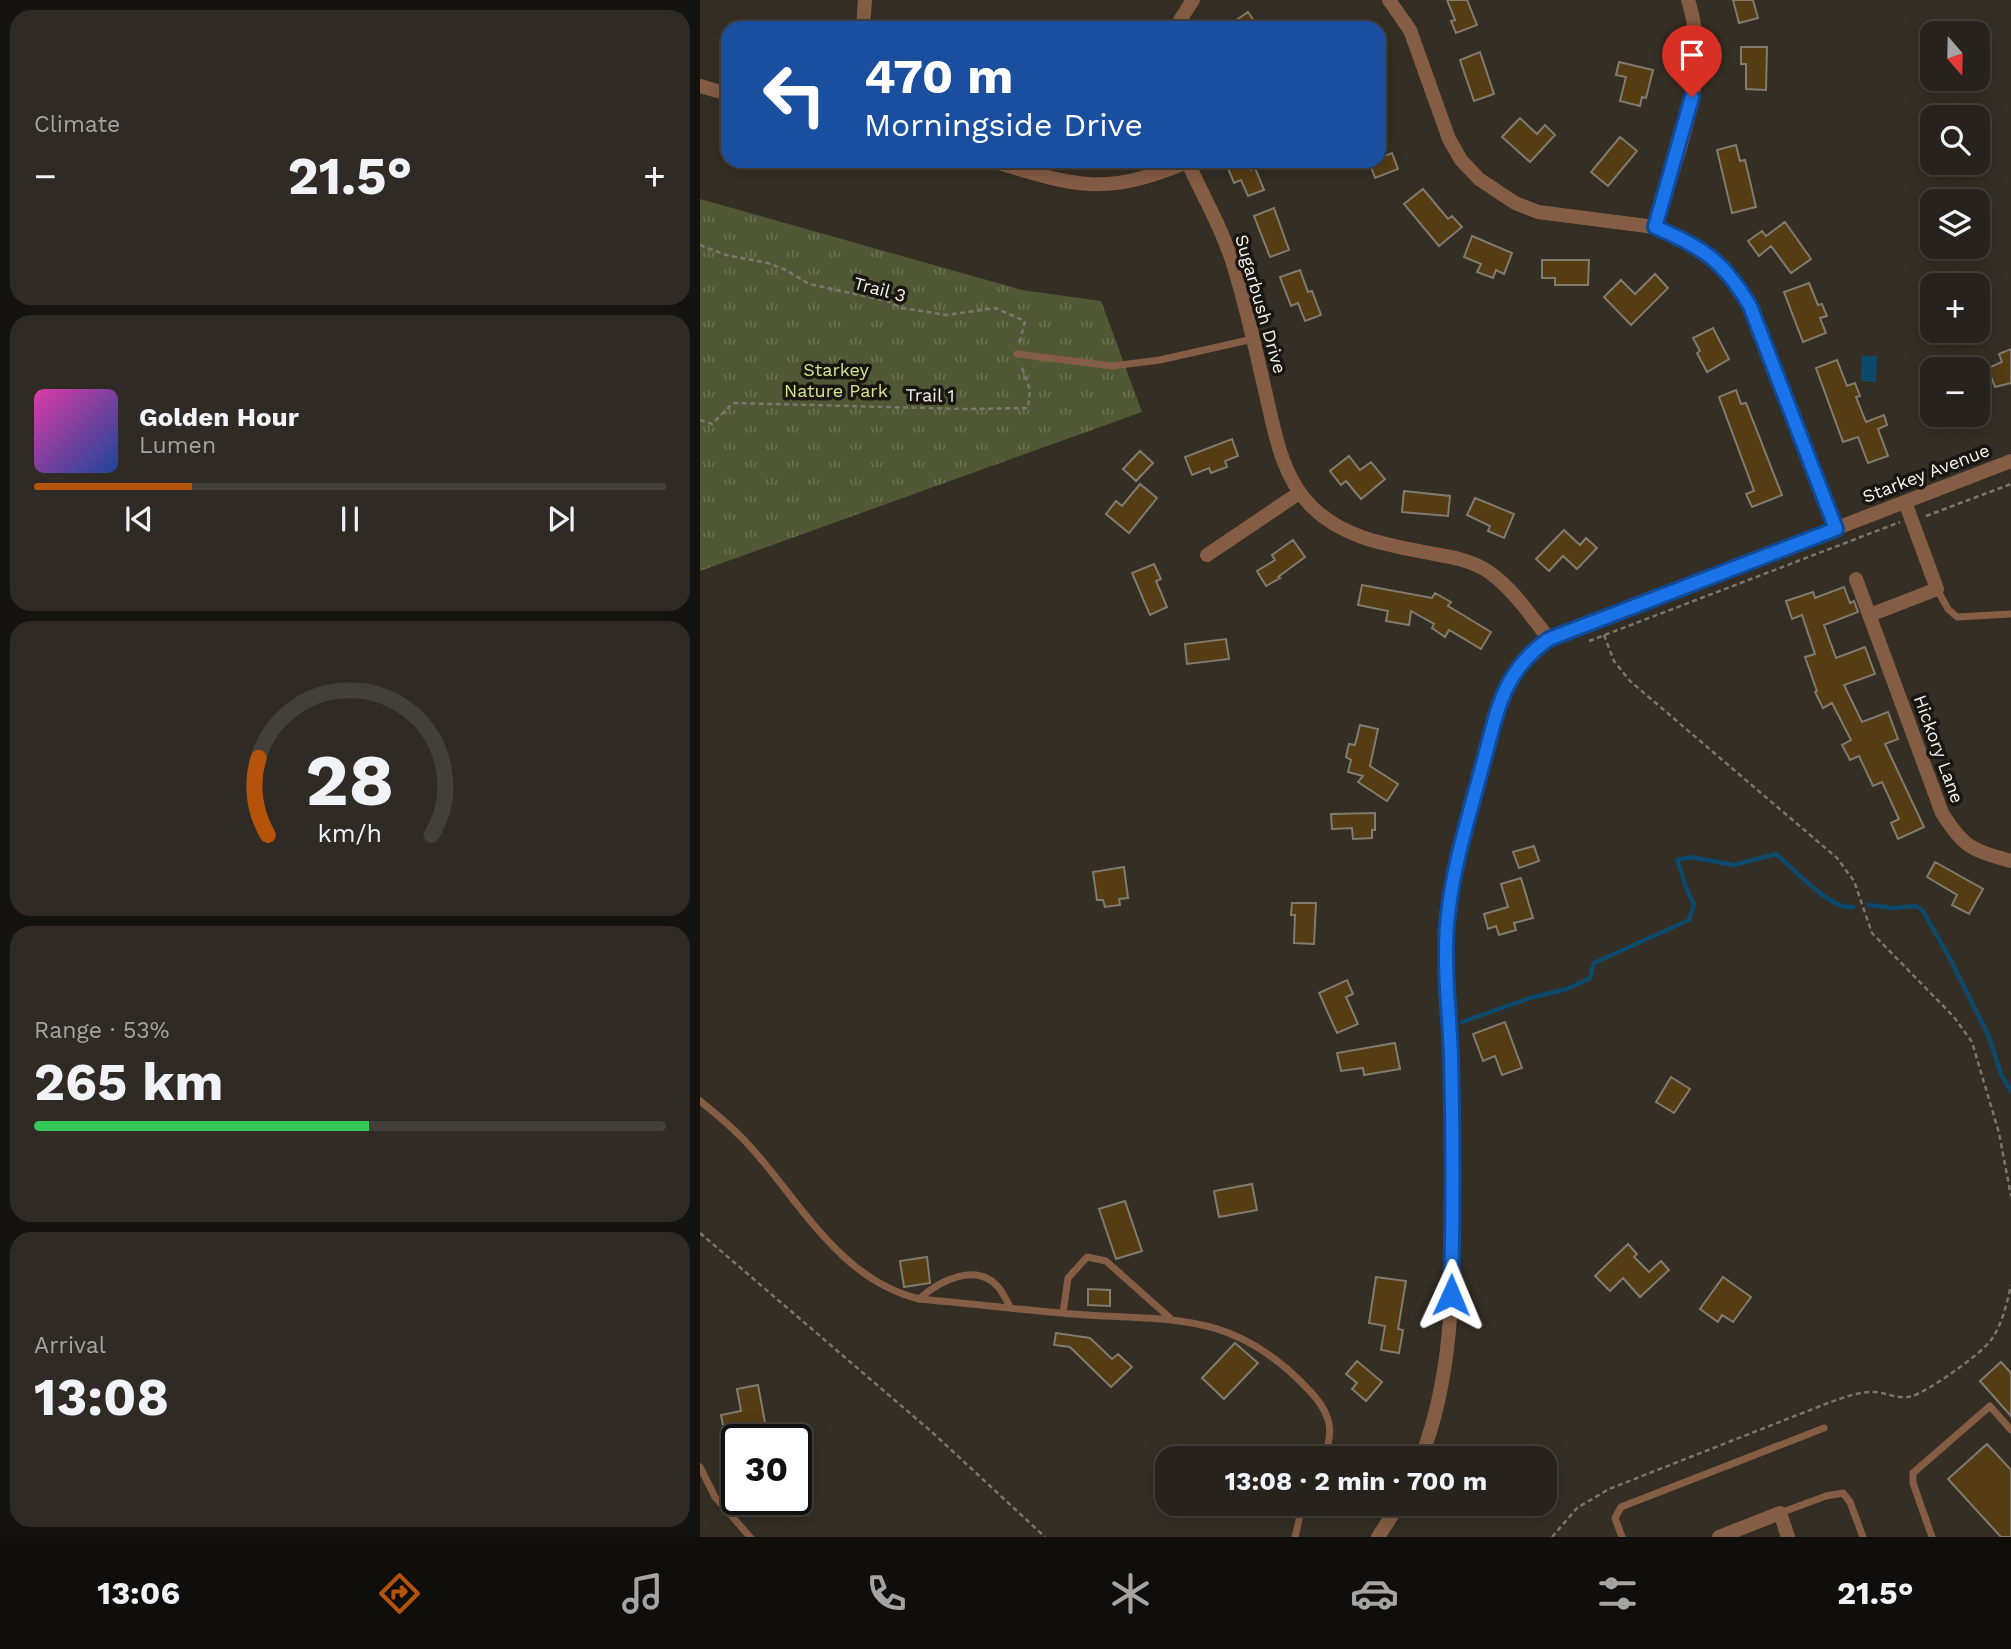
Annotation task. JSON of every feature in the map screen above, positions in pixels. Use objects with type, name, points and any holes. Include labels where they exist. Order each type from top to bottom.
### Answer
[{"type":"street","points":[[864,21],[865,0]]},
{"type":"street","points":[[1180,21],[1193,0]]},
{"type":"street","points":[[1389,0],[1410,30],[1448,139],[1461,160],[1479,179],[1515,203],[1538,212],[1655,227],[1685,240],[1724,267],[1744,296],[1836,529]]},
{"type":"street","points":[[1655,227],[1692,97],[1695,41],[1688,0]]},
{"type":"street","points":[[700,86],[721,92]]},
{"type":"street","name":"Sugarbush Drive","points":[[1016,168],[1076,184],[1102,186],[1152,177],[1173,168]]},
{"type":"street","name":"Sugarbush Drive","points":[[1190,168],[1233,264],[1276,436],[1286,467],[1299,493],[1324,516],[1354,535],[1377,543],[1453,557],[1489,572],[1509,590],[1549,639]]},
{"type":"street","name":"Starkey Avenue","points":[[1425,1446],[1444,1373],[1451,1320],[1453,1138],[1446,944],[1450,897],[1456,863],[1498,707],[1519,664],[1549,639],[2011,461]]},
{"type":"street","points":[[1207,555],[1299,493]]},
{"type":"street","points":[[1870,615],[1937,589],[1905,502]]},
{"type":"street","name":"Hickory Lane","points":[[1856,579],[1942,813],[1957,838],[1980,853],[2011,861]]},
{"type":"street","points":[[1719,1537],[1780,1513],[1788,1537]]},
{"type":"street","points":[[1378,1537],[1392,1516]]},
{"type":"lane","points":[[1017,354],[1112,366],[1160,360],[1253,339]]},
{"type":"lane","points":[[1937,589],[1948,609],[1957,617],[2011,614]]},
{"type":"lane","points":[[700,1101],[754,1150],[826,1242],[872,1279],[902,1295],[919,1299],[1063,1313],[1170,1318],[1228,1331],[1252,1342],[1286,1366],[1320,1401],[1329,1419],[1331,1433],[1327,1446]]},
{"type":"lane","points":[[1063,1313],[1068,1278],[1087,1257],[1105,1261],[1170,1318]]},
{"type":"lane","points":[[919,1299],[933,1286],[954,1276],[981,1276],[997,1286],[1010,1307]]},
{"type":"lane","points":[[1932,1537],[1913,1483],[1913,1474],[1990,1406],[2011,1430]]},
{"type":"lane","points":[[1622,1537],[1615,1518],[1621,1507],[1824,1429]]},
{"type":"lane","points":[[700,1467],[715,1497],[750,1537]]},
{"type":"lane","points":[[1780,1513],[1826,1496],[1843,1493],[1850,1502],[1863,1537]]},
{"type":"lane","points":[[1295,1537],[1300,1516]]},
{"type":"path","name":"Trail 3","points":[[700,245],[726,255],[768,263],[809,284],[887,301],[902,308],[947,314],[995,308],[1025,321],[1017,354]]},
{"type":"path","name":"Trail 1","points":[[700,420],[712,424],[733,403],[1028,408],[1030,390],[1017,354]]},
{"type":"path","points":[[1589,641],[1910,518],[1920,519],[2011,484]]},
{"type":"path","points":[[1604,635],[1614,661],[1630,681],[1837,858],[1854,881],[1872,933],[1966,1032],[1972,1042],[1999,1133],[2011,1196]]},
{"type":"path","points":[[700,1233],[933,1433],[1045,1537]]},
{"type":"path","points":[[1552,1537],[1577,1508],[1622,1483],[1848,1397],[1873,1392],[1902,1397],[1921,1392],[1992,1340],[2005,1310],[2011,1285]]},
{"type":"green space","name":"Starkey Nature Park","points":[[700,199],[1022,290],[1101,301],[1142,412],[700,571]]},
{"type":"water","points":[[1862,356],[1877,356],[1876,382],[1861,381]]},
{"type":"building","points":[[1447,0],[1467,0],[1477,25],[1456,33],[1451,21],[1455,20]]},
{"type":"building","points":[[1733,0],[1753,0],[1758,18],[1739,23]]},
{"type":"building","points":[[1248,12],[1254,21],[1235,21]]},
{"type":"building","points":[[1741,47],[1767,47],[1766,90],[1746,89],[1746,64],[1741,64]]},
{"type":"building","points":[[1480,52],[1494,94],[1474,101],[1460,60]]},
{"type":"building","points":[[1619,62],[1653,70],[1646,98],[1642,97],[1640,106],[1620,101],[1626,77],[1616,75]]},
{"type":"building","points":[[1520,118],[1537,134],[1545,125],[1555,135],[1530,162],[1502,137]]},
{"type":"building","points":[[1620,137],[1637,151],[1608,186],[1591,172]]},
{"type":"building","points":[[1736,145],[1740,161],[1745,160],[1756,207],[1732,213],[1717,150]]},
{"type":"building","points":[[1392,153],[1398,169],[1375,178],[1371,168],[1386,168],[1386,155]]},
{"type":"building","points":[[1228,168],[1255,168],[1264,190],[1248,196],[1241,180],[1234,183]]},
{"type":"building","points":[[1423,189],[1448,219],[1452,216],[1462,227],[1439,246],[1404,204]]},
{"type":"building","points":[[1274,208],[1289,250],[1270,257],[1254,216]]},
{"type":"building","points":[[1785,222],[1811,259],[1791,273],[1771,246],[1759,256],[1748,241],[1762,231],[1766,236]]},
{"type":"building","points":[[1472,236],[1512,253],[1504,274],[1496,270],[1493,278],[1477,272],[1481,264],[1464,257]]},
{"type":"building","points":[[1542,260],[1589,260],[1588,285],[1555,285],[1555,278],[1542,278]]},
{"type":"building","points":[[1300,270],[1321,315],[1305,321],[1298,303],[1291,306],[1280,277]]},
{"type":"building","points":[[1655,274],[1668,288],[1631,325],[1604,297],[1621,280],[1635,294]]},
{"type":"building","points":[[1809,283],[1818,305],[1822,304],[1827,316],[1820,318],[1826,333],[1803,342],[1784,292]]},
{"type":"building","points":[[1713,328],[1729,359],[1707,372],[1693,338]]},
{"type":"building","points":[[2011,349],[2011,383],[1995,387],[1990,367],[2002,362],[1999,354]]},
{"type":"building","points":[[1837,360],[1847,386],[1855,383],[1860,396],[1856,397],[1866,422],[1884,415],[1887,425],[1878,429],[1888,456],[1868,463],[1858,437],[1843,442],[1816,368]]},
{"type":"building","points":[[1736,390],[1741,404],[1746,403],[1782,495],[1752,507],[1746,494],[1754,491],[1719,397]]},
{"type":"building","points":[[1232,439],[1238,456],[1225,461],[1227,467],[1211,473],[1209,468],[1192,475],[1185,457]]},
{"type":"building","points":[[1140,451],[1153,463],[1136,481],[1123,469]]},
{"type":"building","points":[[1349,456],[1360,470],[1371,462],[1385,479],[1361,499],[1346,481],[1341,485],[1330,471]]},
{"type":"building","points":[[1140,484],[1157,498],[1129,533],[1106,514],[1116,501],[1122,506]]},
{"type":"building","points":[[1404,491],[1450,496],[1448,516],[1402,512]]},
{"type":"building","points":[[1475,498],[1514,514],[1504,538],[1488,531],[1490,526],[1467,515]]},
{"type":"building","points":[[1564,530],[1580,545],[1586,538],[1597,548],[1577,569],[1563,556],[1549,571],[1536,559]]},
{"type":"building","points":[[1293,540],[1305,557],[1266,586],[1257,571],[1275,560],[1272,555]]},
{"type":"building","points":[[1154,564],[1161,579],[1156,581],[1167,607],[1150,615],[1132,573]]},
{"type":"building","points":[[1362,585],[1432,598],[1435,593],[1451,602],[1448,606],[1491,632],[1481,649],[1449,630],[1445,637],[1432,628],[1434,624],[1411,611],[1409,625],[1386,621],[1388,611],[1358,605]]},
{"type":"building","points":[[1844,587],[1850,603],[1854,601],[1858,612],[1824,625],[1836,658],[1865,647],[1875,674],[1844,685],[1862,722],[1888,712],[1898,739],[1885,744],[1924,827],[1898,839],[1891,823],[1899,819],[1882,782],[1873,786],[1859,756],[1850,760],[1842,745],[1851,740],[1832,703],[1823,708],[1815,692],[1817,691],[1805,657],[1815,654],[1802,615],[1792,619],[1786,601],[1813,592],[1815,598]]},
{"type":"building","points":[[1226,639],[1229,659],[1187,664],[1185,644]]},
{"type":"building","points":[[1360,725],[1378,729],[1370,766],[1398,784],[1387,801],[1358,782],[1363,776],[1348,772],[1351,760],[1346,757],[1349,744],[1355,745]]},
{"type":"building","points":[[1375,813],[1372,838],[1353,839],[1352,828],[1332,829],[1331,814]]},
{"type":"building","points":[[1534,846],[1539,861],[1519,868],[1513,852]]},
{"type":"building","points":[[1935,862],[1983,889],[1969,914],[1952,905],[1957,895],[1927,877]]},
{"type":"building","points":[[1124,867],[1128,898],[1119,899],[1120,905],[1105,907],[1103,900],[1097,900],[1093,872]]},
{"type":"building","points":[[1521,878],[1533,918],[1514,923],[1516,930],[1499,935],[1496,926],[1488,929],[1484,914],[1508,907],[1501,884]]},
{"type":"building","points":[[1292,903],[1316,903],[1314,944],[1294,943],[1295,915],[1291,915]]},
{"type":"building","points":[[1347,980],[1353,994],[1346,997],[1358,1024],[1337,1033],[1319,993]]},
{"type":"building","points":[[1505,1022],[1522,1068],[1502,1075],[1495,1056],[1483,1061],[1473,1034]]},
{"type":"building","points":[[1395,1043],[1400,1069],[1364,1075],[1363,1068],[1341,1071],[1337,1053]]},
{"type":"building","points":[[1671,1077],[1690,1089],[1674,1113],[1656,1102]]},
{"type":"building","points":[[1252,1184],[1257,1210],[1219,1217],[1214,1191]]},
{"type":"building","points":[[1125,1201],[1142,1251],[1116,1259],[1099,1209]]},
{"type":"building","points":[[1628,1244],[1637,1254],[1634,1257],[1649,1272],[1661,1261],[1669,1270],[1640,1297],[1623,1278],[1610,1291],[1595,1276]]},
{"type":"building","points":[[927,1257],[930,1283],[904,1287],[900,1261]]},
{"type":"building","points":[[1376,1277],[1406,1281],[1398,1329],[1403,1330],[1399,1353],[1381,1350],[1385,1326],[1369,1323]]},
{"type":"building","points":[[1723,1277],[1751,1297],[1733,1322],[1722,1315],[1718,1322],[1700,1309]]},
{"type":"building","points":[[1088,1289],[1110,1290],[1110,1306],[1088,1305]]},
{"type":"building","points":[[1056,1333],[1090,1338],[1112,1359],[1118,1354],[1132,1367],[1111,1387],[1070,1347],[1054,1345]]},
{"type":"building","points":[[1235,1343],[1258,1363],[1224,1399],[1202,1378]]},
{"type":"building","points":[[1357,1361],[1382,1382],[1366,1401],[1352,1389],[1357,1383],[1346,1374]]},
{"type":"building","points":[[2001,1362],[2011,1373],[2011,1416],[1980,1381]]},
{"type":"building","points":[[758,1385],[765,1424],[723,1424],[721,1415],[741,1411],[737,1389]]},
{"type":"building","points":[[1987,1444],[2011,1470],[2011,1537],[2001,1537],[1948,1479]]},
{"type":"waterway","points":[[1462,1022],[1530,998],[1567,989],[1590,978],[1594,963],[1689,920],[1694,904],[1677,860],[1690,857],[1734,865],[1776,854],[1823,896],[1844,906],[1853,907]]},
{"type":"waterway","points":[[1869,905],[1893,908],[1916,906],[1923,911],[1989,1037],[2001,1074],[2011,1092]]},
{"type":"route","points":[[1451,1295],[1453,1138],[1446,944],[1449,908],[1456,863],[1498,707],[1511,677],[1519,664],[1549,639],[1836,529],[1750,306],[1724,267],[1685,240],[1655,227],[1692,97]]}]
